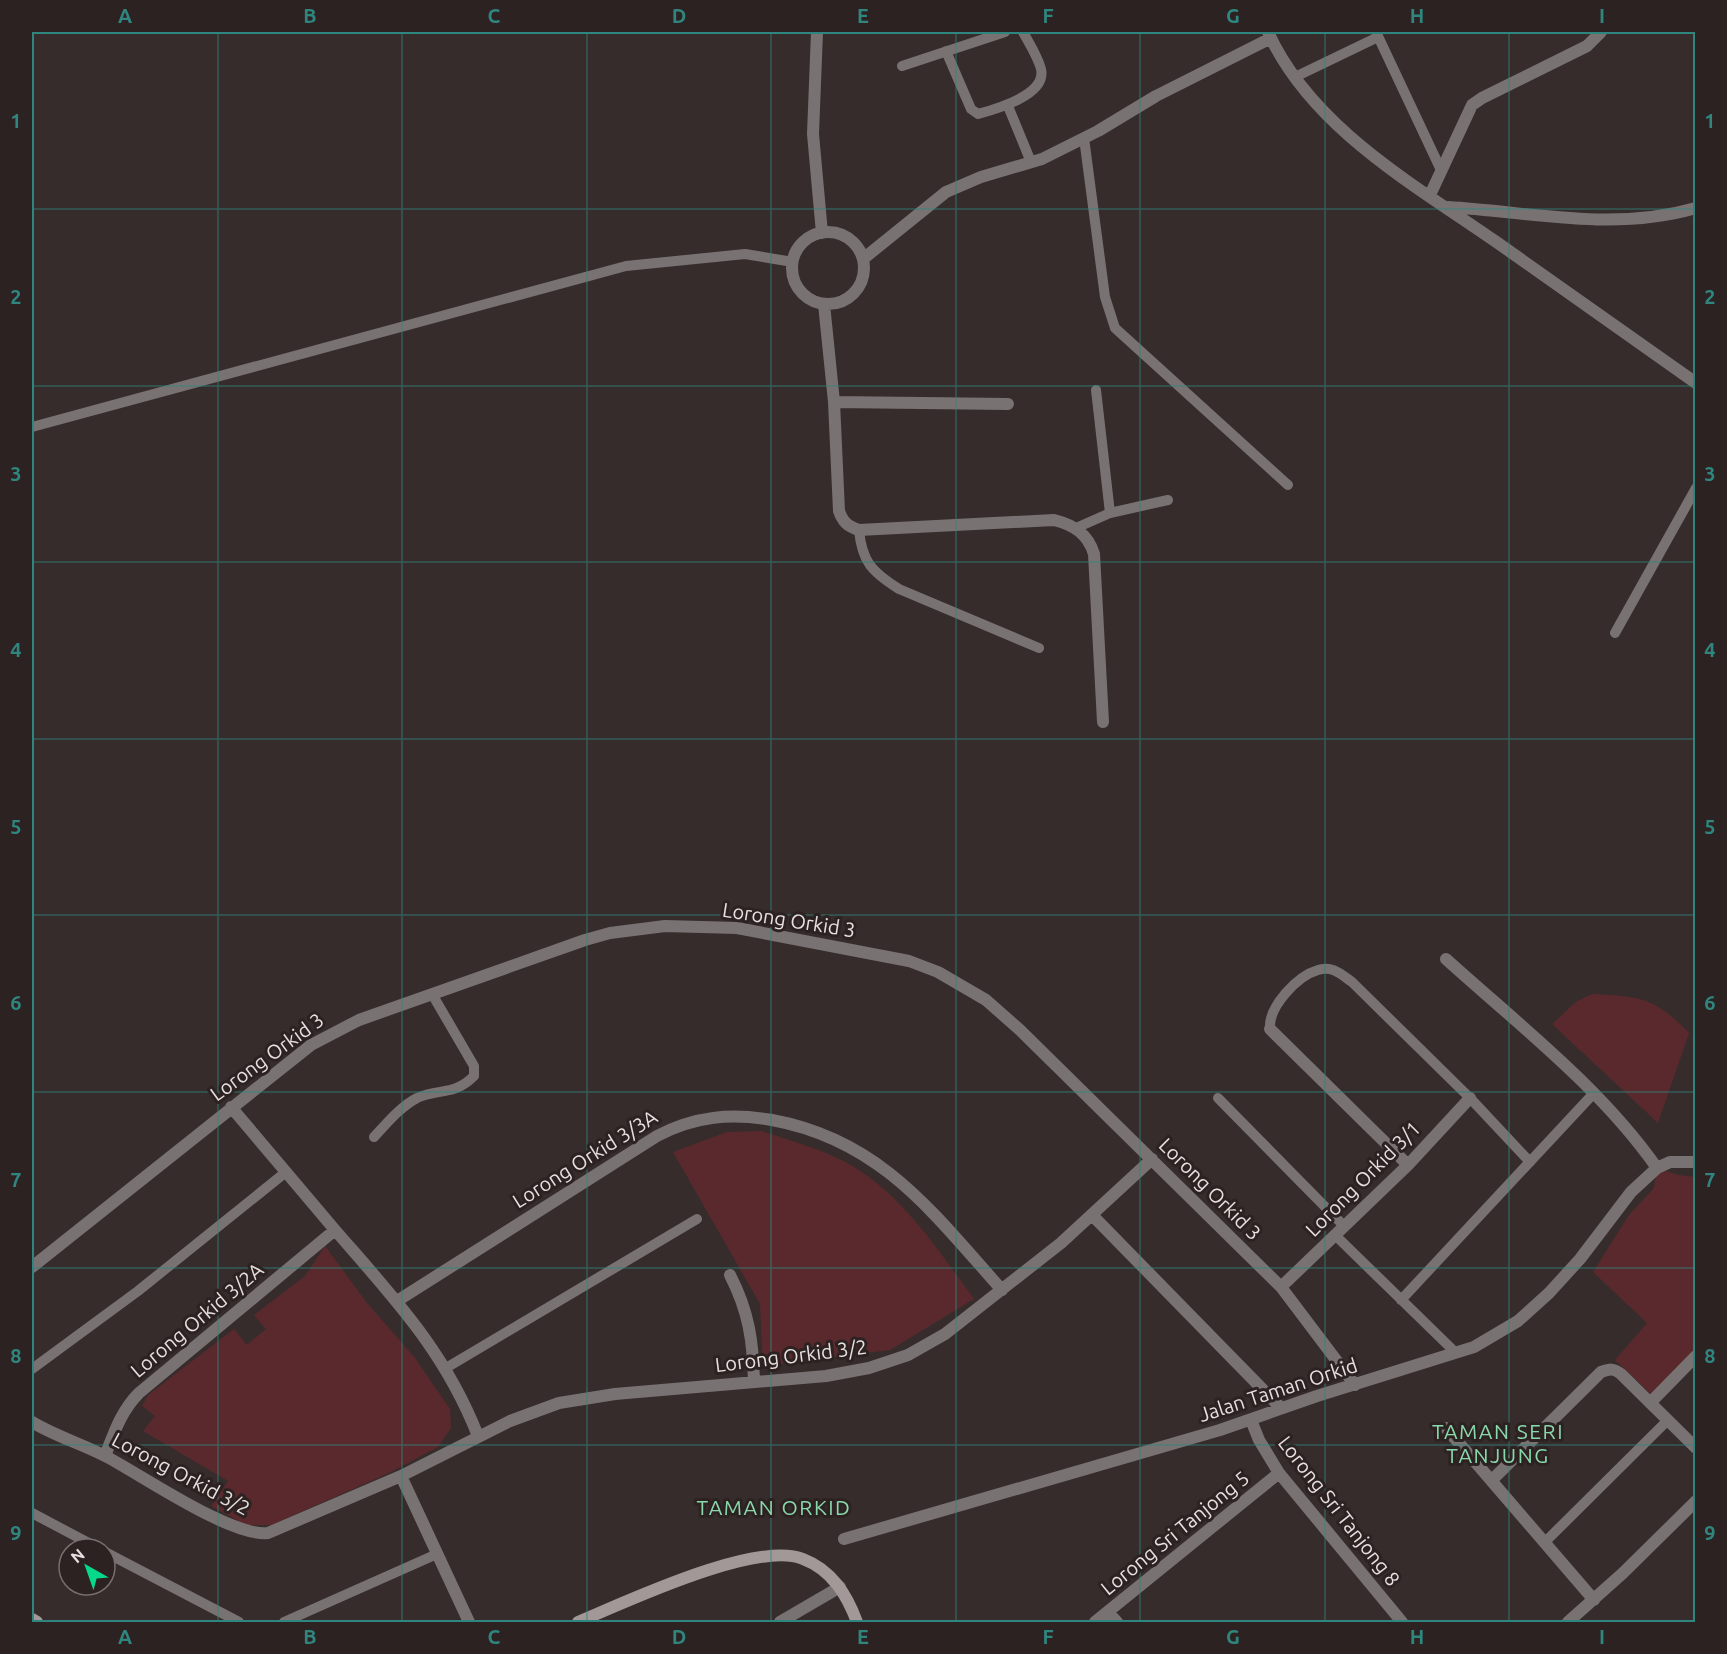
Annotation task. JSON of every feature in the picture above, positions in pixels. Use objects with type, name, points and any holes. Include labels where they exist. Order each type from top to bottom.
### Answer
[{"type":"main road","points":[[578,1623],[708,1571],[782,1555],[802,1558],[822,1568],[840,1587],[857,1623]]},
{"type":"main road","points":[[32,1619],[37,1623]]},
{"type":"street","points":[[817,32],[813,134],[822,233]]},
{"type":"street","points":[[1430,195],[1473,105],[1482,98],[1587,46],[1601,32]]},
{"type":"street","points":[[863,259],[946,192],[981,177],[1031,162],[1084,138],[1156,96],[1270,35],[1307,93],[1353,138],[1695,383]]},
{"type":"street","points":[[1447,207],[1610,221],[1642,220],[1695,208]]},
{"type":"street","points":[[822,233],[835,233],[848,238],[858,247],[863,259],[864,271],[855,292],[846,299],[824,304],[813,301],[796,285],[793,262],[803,243],[822,233]]},
{"type":"street","points":[[824,304],[834,402],[839,511],[848,526],[859,530],[1054,520],[1076,528],[1090,542],[1094,554],[1103,722]]},
{"type":"street","points":[[834,402],[1008,404]]},
{"type":"street","name":"Lorong Orkid 3","points":[[32,1267],[231,1107],[311,1045],[334,1031],[585,940],[656,927],[737,928],[909,961],[938,972],[999,1010],[1281,1287],[1355,1385]]},
{"type":"street","points":[[1446,959],[1594,1093],[1632,1132],[1657,1168],[1670,1162],[1695,1162]]},
{"type":"street","points":[[1270,1029],[1408,1164]]},
{"type":"street","name":"Lorong Orkid 3/1","points":[[1281,1287],[1408,1164],[1470,1098]]},
{"type":"street","points":[[231,1107],[397,1301],[446,1368],[467,1407],[478,1436]]},
{"type":"street","name":"Lorong Orkid 3/3A","points":[[397,1301],[657,1136],[695,1120],[726,1116],[747,1116],[802,1126],[834,1137],[860,1151],[883,1166],[914,1193],[1002,1290]]},
{"type":"street","name":"Lorong Orkid 3/2","points":[[32,1422],[105,1456],[225,1522],[258,1534],[278,1530],[401,1476],[478,1436],[533,1412],[584,1397],[836,1374],[890,1362],[945,1334],[1002,1290],[1093,1216],[1152,1159]]},
{"type":"street","name":"Jalan Taman Orkid","points":[[844,1539],[1251,1420],[1281,1408],[1456,1353],[1487,1341],[1534,1308],[1580,1259],[1631,1192],[1657,1168]]},
{"type":"street","points":[[1093,1216],[1281,1408]]},
{"type":"street","name":"Lorong Orkid 3/2A","points":[[105,1456],[120,1418],[139,1393],[335,1230]]},
{"type":"street","points":[[730,1275],[743,1301],[749,1323],[754,1382]]},
{"type":"street","points":[[1650,1403],[1695,1356]]},
{"type":"street","points":[[1492,1480],[1601,1372],[1614,1368],[1695,1448]]},
{"type":"street","name":"Lorong Sri Tanjong 8","points":[[1251,1420],[1259,1440],[1279,1473],[1400,1622]]},
{"type":"street","points":[[1446,1428],[1594,1600]]},
{"type":"street","name":"Lorong Sri Tanjong 5","points":[[1095,1623],[1279,1473]]},
{"type":"street","points":[[401,1476],[469,1622]]},
{"type":"street","points":[[1568,1623],[1695,1501]]},
{"type":"street","points":[[780,1623],[840,1587]]},
{"type":"street","points":[[1108,1612],[1117,1623]]},
{"type":"lane","points":[[902,66],[1005,32]]},
{"type":"lane","points":[[946,51],[971,109],[978,114],[1008,106],[1036,87],[1042,78],[1041,68],[1023,32]]},
{"type":"lane","points":[[1295,77],[1377,34],[1441,170]]},
{"type":"lane","points":[[1008,106],[1031,162]]},
{"type":"lane","points":[[1084,138],[1105,297],[1116,328],[1288,485]]},
{"type":"lane","points":[[32,427],[626,266],[745,254],[793,262]]},
{"type":"lane","points":[[1096,390],[1110,513]]},
{"type":"lane","points":[[1615,633],[1695,488]]},
{"type":"lane","points":[[1076,528],[1110,513],[1168,500]]},
{"type":"lane","points":[[859,530],[861,550],[879,576],[899,589],[1039,648]]},
{"type":"lane","points":[[1270,1029],[1272,1012],[1288,992],[1319,969],[1336,970],[1470,1098],[1530,1162]]},
{"type":"lane","points":[[374,1137],[398,1112],[417,1099],[449,1092],[465,1085],[474,1076],[474,1066],[432,994]]},
{"type":"lane","points":[[1401,1300],[1594,1093]]},
{"type":"lane","points":[[1218,1098],[1401,1300],[1456,1353]]},
{"type":"lane","points":[[32,1370],[138,1291],[286,1172]]},
{"type":"lane","points":[[446,1368],[697,1219]]},
{"type":"lane","points":[[1545,1542],[1668,1420]]},
{"type":"lane","points":[[32,1513],[77,1537]]},
{"type":"lane","points":[[284,1623],[437,1554]]},
{"type":"lane","points":[[117,1558],[239,1623]]},
{"type":"shaded area","points":[[1593,994],[1624,996],[1646,1001],[1666,1012],[1689,1033],[1658,1123],[1552,1024],[1577,1001]]},
{"type":"shaded area","points":[[762,1131],[828,1154],[849,1164],[886,1191],[903,1207],[933,1243],[974,1299],[890,1350],[763,1366],[760,1304],[673,1152],[727,1132]]},
{"type":"shaded area","points":[[1657,1168],[1678,1175],[1695,1177],[1695,1350],[1652,1395],[1615,1360],[1647,1323],[1593,1272],[1629,1215],[1654,1188]]},
{"type":"shaded area","points":[[325,1246],[367,1303],[415,1358],[450,1409],[451,1428],[438,1447],[389,1473],[271,1525],[246,1525],[211,1506],[228,1481],[143,1431],[155,1416],[142,1406],[148,1395],[234,1329],[247,1345],[266,1329],[254,1315],[305,1276]]},
{"type":"district","name":"TAMAN SERI TANJUNG","points":[[1498,1444]]},
{"type":"district","name":"TAMAN ORKID","points":[[774,1508]]}]
